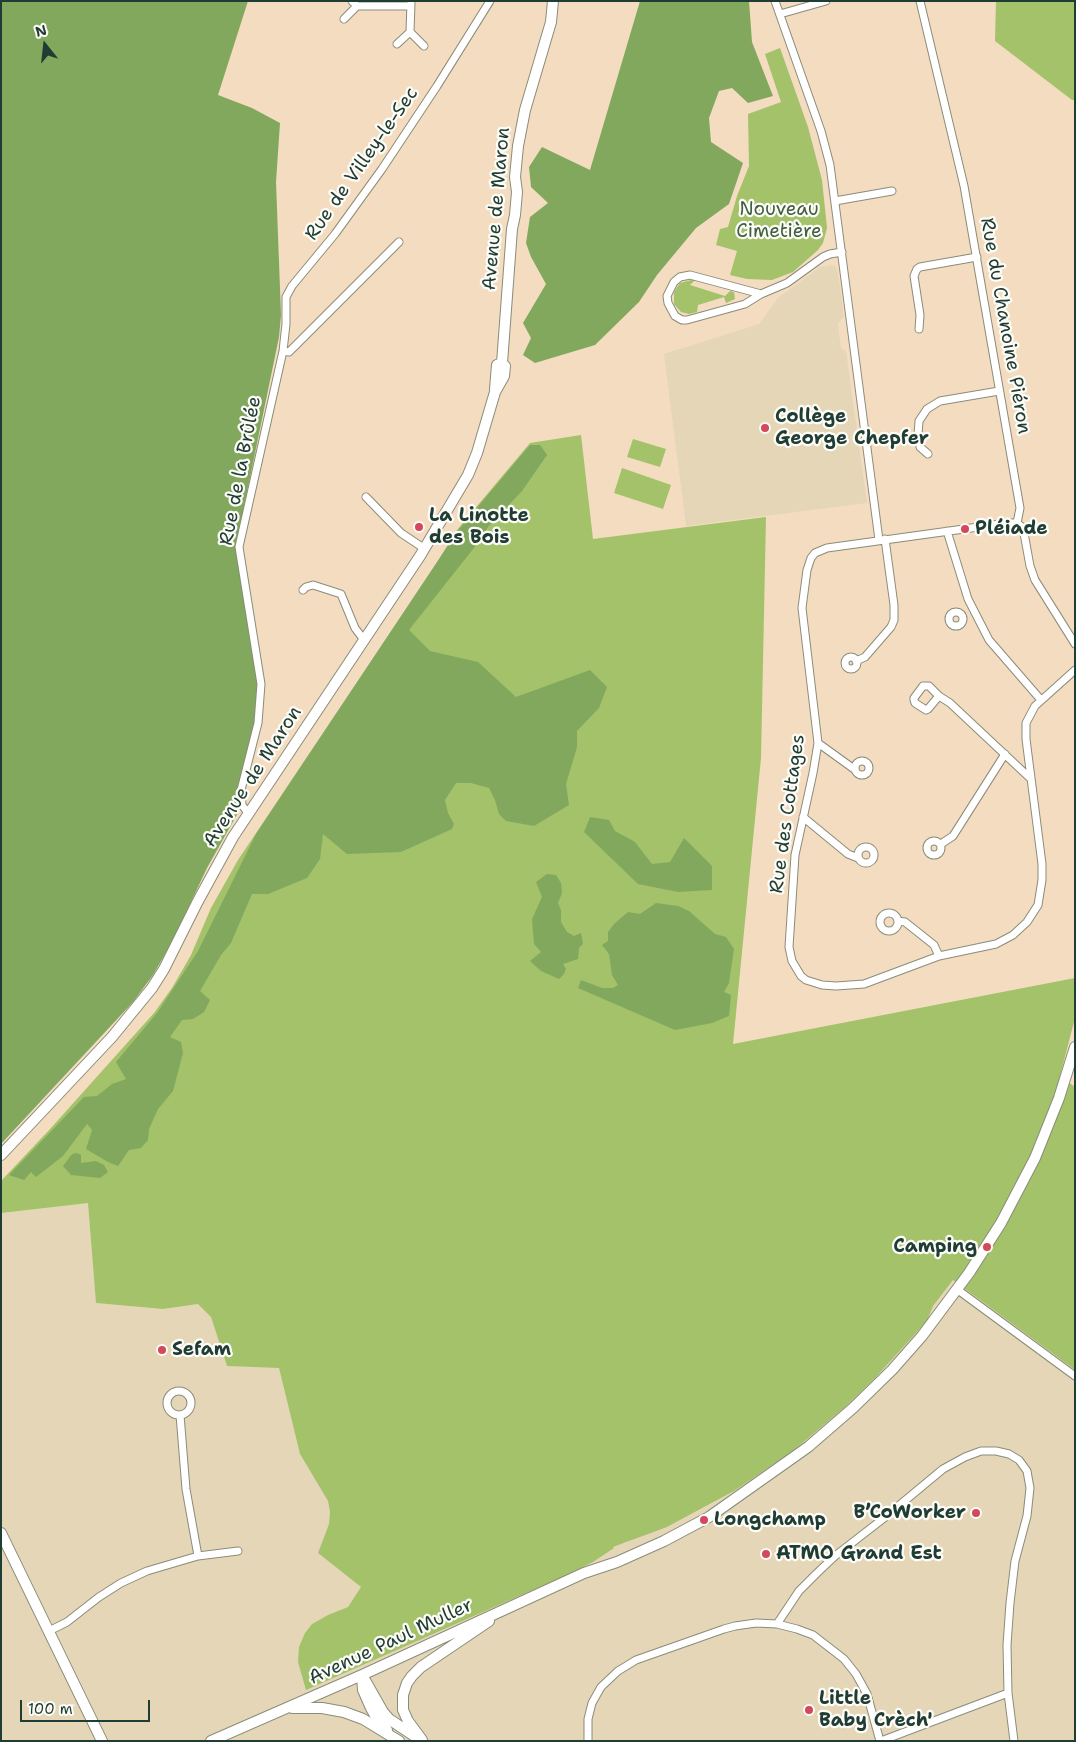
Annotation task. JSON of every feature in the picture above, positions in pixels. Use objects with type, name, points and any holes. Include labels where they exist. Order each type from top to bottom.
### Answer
[{"type":"street","name":"Rue de Villey-le-Sec","points":[[283,351],[286,298],[289,291],[335,234],[382,169],[490,1]]},
{"type":"street","name":"Avenue de Maron","points":[[1,1155],[112,1037],[152,988],[171,957],[219,862],[248,813],[425,549],[452,504],[472,465],[495,392],[497,365],[502,363],[510,247],[517,192],[515,177],[518,146],[525,110],[550,27],[554,1]]},
{"type":"street","points":[[775,1],[825,143],[835,201],[882,539],[894,605],[894,620],[891,627],[865,657],[856,661]]},
{"type":"street","points":[[780,14],[826,1]]},
{"type":"street","name":"Rue du Chanoine Piéron","points":[[920,1],[960,166],[977,257],[1020,508],[1017,523],[1021,526],[1024,533],[1030,566],[1035,580],[1075,644]]},
{"type":"street","points":[[344,19],[355,4],[410,4],[410,32],[424,46]]},
{"type":"street","points":[[397,44],[410,32]]},
{"type":"street","points":[[835,201],[892,191]]},
{"type":"street","points":[[283,351],[289,352],[399,242]]},
{"type":"street","points":[[761,294],[690,275],[680,277],[674,282],[667,296],[668,303],[675,316],[682,320],[687,320],[745,304],[761,294],[787,284],[828,255],[842,252]]},
{"type":"street","points":[[918,328],[920,315],[914,276],[917,269],[977,257]]},
{"type":"street","name":"Rue de la Brûlée","points":[[248,813],[242,805],[240,790],[258,723],[261,684],[239,547],[283,351]]},
{"type":"street","points":[[928,454],[920,447],[918,435],[919,421],[927,409],[940,401],[1000,390]]},
{"type":"street","points":[[366,497],[401,533],[425,549]]},
{"type":"street","name":"Rue des Cottages","points":[[1017,523],[882,539],[827,548],[815,553],[809,563],[802,599],[802,616],[818,743],[794,865],[789,946],[792,961],[802,976],[822,985],[849,986],[870,982],[939,956],[1005,940],[1020,930],[1034,914],[1040,896],[1042,880],[1042,864],[1026,739],[1026,723],[1031,712],[1041,700],[1075,670]]},
{"type":"street","points":[[947,531],[971,606],[994,648],[1041,700]]},
{"type":"street","points":[[302,590],[313,585],[341,594],[355,628],[364,640]]},
{"type":"street","points":[[960,615],[971,606]]},
{"type":"street","points":[[939,696],[950,703],[1031,779]]},
{"type":"street","points":[[818,743],[854,769]]},
{"type":"street","points":[[941,844],[953,836],[1004,754]]},
{"type":"street","points":[[803,817],[848,854],[858,858]]},
{"type":"street","points":[[898,921],[905,922],[934,945],[939,956]]},
{"type":"street","name":"Avenue Paul Muller","points":[[211,1741],[289,1708],[584,1573],[729,1502],[788,1462],[853,1408],[907,1353],[958,1290],[1001,1223],[1035,1158],[1059,1098],[1075,1047]]},
{"type":"street","points":[[958,1290],[1075,1376]]},
{"type":"street","points":[[180,1415],[186,1489],[198,1556]]},
{"type":"street","points":[[777,1624],[799,1591],[835,1556],[950,1465],[974,1454],[989,1451],[1002,1452],[1014,1457],[1027,1471],[1030,1488],[1027,1516],[1015,1561],[1007,1645],[1008,1692],[1014,1741]]},
{"type":"street","points":[[1,1533],[102,1741]]},
{"type":"street","points":[[49,1631],[67,1622],[99,1597],[121,1583],[162,1565],[198,1556],[238,1551]]},
{"type":"street","points":[[422,1740],[408,1721],[403,1710],[403,1695],[412,1676],[421,1667],[514,1605]]},
{"type":"street","points":[[588,1741],[588,1719],[596,1695],[608,1679],[620,1669],[636,1660],[735,1626],[756,1623],[777,1624],[813,1635],[834,1650],[851,1666],[867,1694],[880,1741],[1008,1692]]},
{"type":"street","points":[[362,1675],[389,1719],[422,1740]]},
{"type":"street","points":[[362,1675],[363,1690],[371,1708],[376,1717],[397,1739]]},
{"type":"street","points":[[289,1708],[322,1708],[344,1712],[362,1719],[397,1739]]},
{"type":"shaded area","name":"Collège George Chepfer","points":[[832,265],[836,267],[838,273],[844,317],[838,323],[839,334],[841,348],[846,351],[867,503],[686,526],[664,354],[759,324],[778,298],[820,267]]},
{"type":"shaded area","points":[[88,1202],[96,1303],[163,1309],[198,1304],[211,1317],[227,1366],[279,1368],[300,1454],[328,1501],[330,1512],[329,1524],[318,1553],[361,1587],[348,1607],[312,1624],[305,1633],[510,1599],[593,1562],[623,1542],[624,1544],[667,1527],[702,1509],[734,1491],[794,1450],[845,1407],[875,1378],[927,1321],[933,1306],[953,1280],[1075,1370],[1075,1741],[1,1741],[1,1213]]},
{"type":"green space","points":[[1,1],[248,1],[218,95],[252,108],[280,123],[276,182],[281,315],[279,337],[236,545],[258,683],[257,713],[239,784],[239,811],[207,868],[173,940],[153,975],[133,1002],[1,1144]]},
{"type":"green space","points":[[640,1],[749,1],[752,42],[773,96],[748,103],[732,88],[719,91],[709,118],[711,142],[743,163],[729,204],[696,228],[657,275],[639,302],[595,345],[535,363],[523,355],[531,338],[523,323],[546,284],[531,257],[526,243],[530,217],[548,203],[531,187],[529,167],[542,147],[590,170]]},
{"type":"green space","points":[[996,1],[1075,1],[1075,100],[1072,100],[995,41]]},
{"type":"green space","name":"Nouveau Cimetière","points":[[780,48],[808,127],[822,180],[827,228],[823,243],[818,250],[793,272],[772,280],[747,279],[730,275],[737,251],[716,245],[720,229],[728,227],[737,196],[749,166],[748,114],[781,102],[765,54]]},
{"type":"green space","points":[[695,280],[690,285],[725,296],[730,291],[734,292],[735,299],[726,303],[724,297],[698,305],[697,312],[689,314],[681,312],[674,304],[674,292],[680,283]]},
{"type":"green space","points":[[581,435],[593,539],[766,517],[761,758],[733,1044],[1075,978],[1075,1018],[1060,1076],[1075,1087],[1075,1370],[953,1280],[933,1306],[927,1321],[875,1378],[845,1407],[794,1450],[734,1491],[667,1527],[613,1547],[593,1562],[569,1574],[306,1690],[298,1662],[299,1647],[305,1633],[312,1624],[348,1607],[361,1587],[318,1553],[329,1524],[330,1512],[328,1501],[300,1454],[279,1368],[227,1366],[211,1317],[198,1304],[163,1309],[96,1303],[88,1203],[1,1213],[1,1181],[154,1013],[172,988],[191,955],[211,908],[238,860],[457,530],[530,443]]},
{"type":"green space","points":[[633,439],[666,449],[660,467],[627,457]]},
{"type":"green space","points":[[530,445],[540,445],[547,455],[522,491],[488,527],[477,544],[409,630],[430,651],[478,662],[516,697],[590,670],[607,687],[599,708],[577,731],[577,747],[566,784],[569,805],[534,826],[506,821],[499,814],[489,788],[471,783],[456,783],[445,800],[448,813],[454,824],[452,829],[401,852],[347,854],[323,834],[320,859],[307,878],[268,894],[252,894],[231,943],[221,955],[200,991],[210,1000],[204,1012],[193,1019],[182,1020],[170,1037],[181,1042],[183,1053],[173,1091],[158,1109],[149,1129],[148,1140],[141,1148],[129,1150],[118,1166],[108,1162],[86,1149],[92,1130],[87,1124],[63,1156],[36,1177],[31,1172],[24,1180],[9,1175],[84,1097],[97,1096],[112,1084],[126,1079],[116,1062],[157,1013],[198,951],[256,834],[459,529]]},
{"type":"green space","points":[[622,468],[671,485],[663,509],[614,493]]},
{"type":"green space","points":[[590,817],[609,820],[615,831],[635,842],[652,864],[670,862],[684,838],[712,866],[712,890],[678,892],[638,884],[584,832]]},
{"type":"green space","points":[[547,874],[556,875],[561,883],[562,893],[558,903],[561,910],[561,922],[567,932],[574,936],[581,933],[583,944],[579,948],[578,959],[563,964],[566,969],[559,979],[541,971],[530,961],[541,952],[534,944],[532,919],[542,897],[536,882]]},
{"type":"green space","points":[[656,903],[678,906],[689,911],[715,934],[726,937],[734,949],[729,983],[724,992],[731,995],[729,1016],[712,1023],[675,1030],[578,988],[581,980],[602,988],[613,988],[618,985],[612,975],[609,954],[602,945],[608,941],[608,932],[628,912],[640,914]]},
{"type":"green space","points":[[77,1153],[81,1155],[81,1163],[96,1161],[104,1165],[108,1172],[100,1178],[71,1175],[63,1166],[72,1154]]},
{"type":"place","name":"Collège George Chepfer","points":[[765,428]]},
{"type":"place","name":"La Linotte des Bois","points":[[419,527]]},
{"type":"place","name":"Pléiade","points":[[965,529]]},
{"type":"place","name":"Camping","points":[[987,1247]]},
{"type":"place","name":"Sefam","points":[[162,1350]]},
{"type":"place","name":"B’CoWorker","points":[[976,1513]]},
{"type":"place","name":"Longchamp","points":[[704,1520]]},
{"type":"place","name":"ATMO Grand Est","points":[[766,1554]]},
{"type":"place","name":"Little Baby Crèch'","points":[[809,1710]]}]
